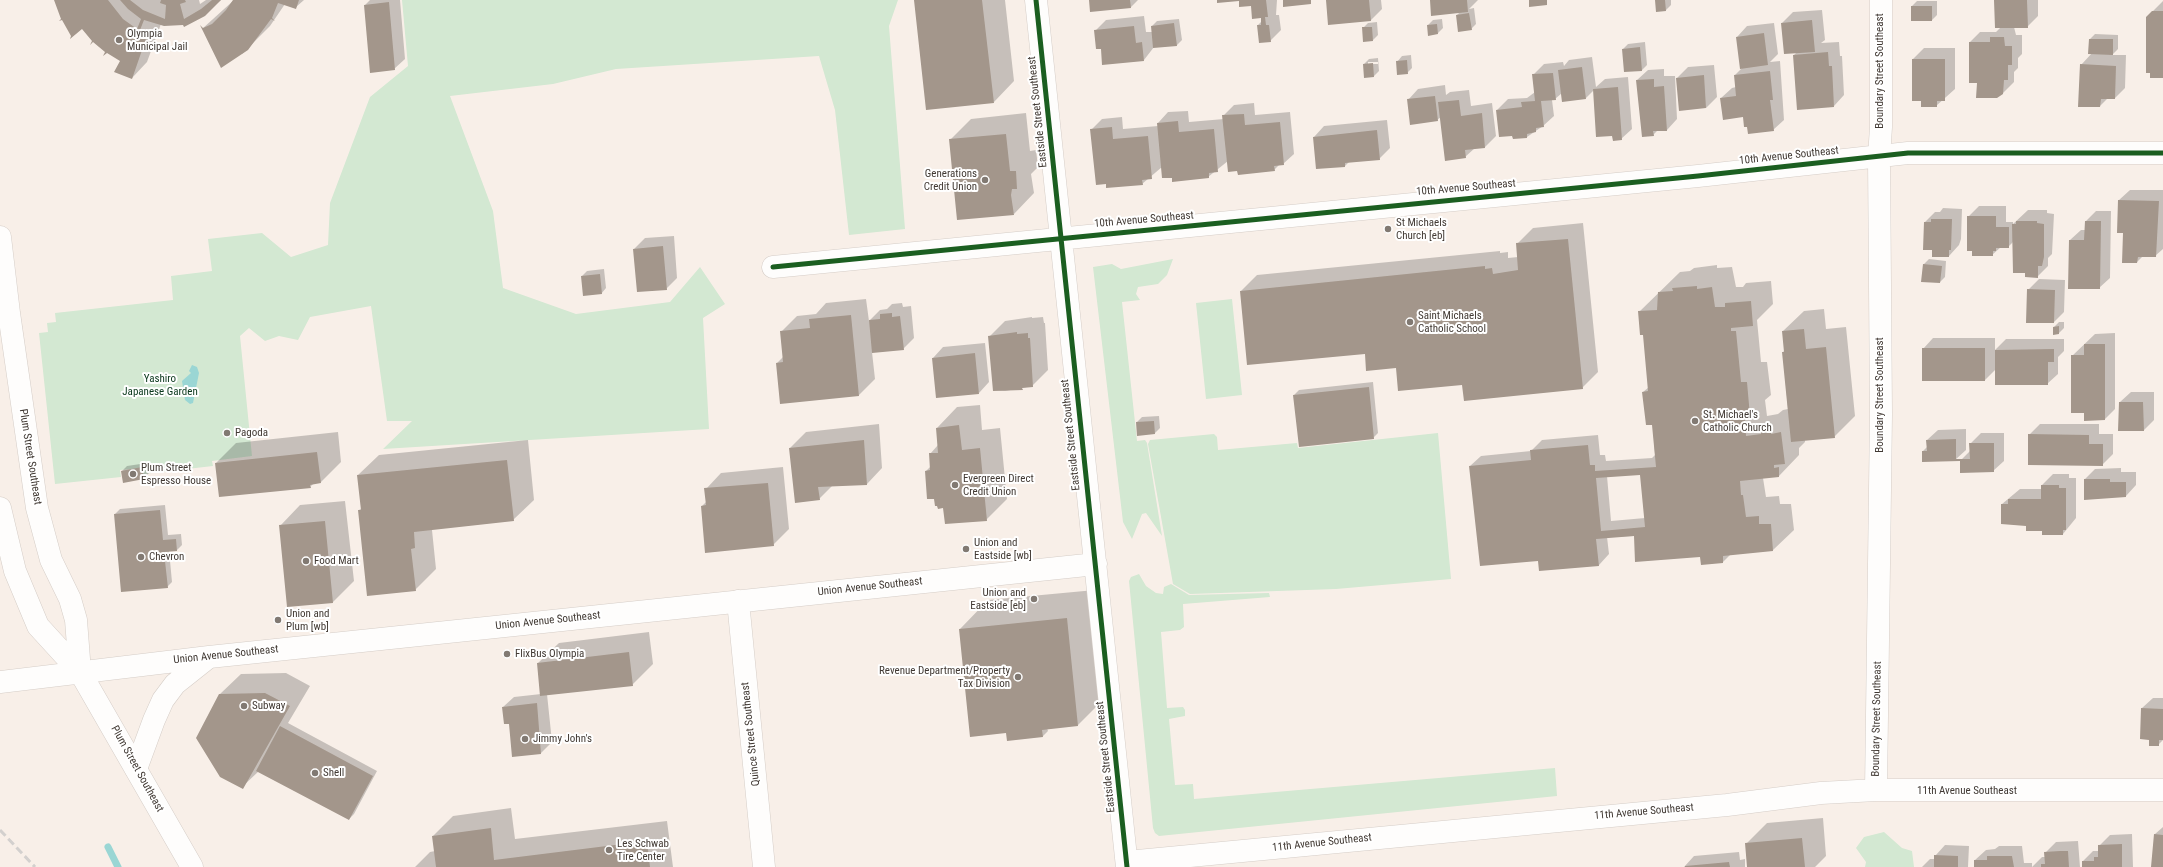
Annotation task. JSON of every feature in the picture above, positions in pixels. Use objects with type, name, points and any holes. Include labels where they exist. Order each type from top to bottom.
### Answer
[{"type":"street","name":"Eastside Street Southeast","points":[[1036,0],[1127,865]]},
{"type":"street","name":"Boundary Street Southeast","points":[[1876,790],[1881,414],[1878,156],[1881,127],[1881,0]]},
{"type":"street","name":"10th Avenue Southeast","points":[[772,267],[1908,153],[2000,155],[2163,153]]},
{"type":"street","name":"Plum Street Southeast","points":[[0,237],[8,313],[37,508],[51,560],[70,599],[74,613],[80,672]]},
{"type":"street","name":"Plum Street Southeast","points":[[0,508],[15,572],[38,626],[80,672],[192,867]]},
{"type":"street","name":"Union Avenue Southeast","points":[[0,682],[209,656],[1096,564]]},
{"type":"street","name":"Quince Street Southeast","points":[[738,601],[764,867]]},
{"type":"street","points":[[136,769],[154,720],[164,700],[175,684],[209,656]]},
{"type":"street","name":"11th Avenue Southeast","points":[[1127,865],[1727,805],[1821,793],[1876,790],[2163,790]]},
{"type":"green space","name":"Yashiro Japanese Garden","points":[[402,0],[898,0],[889,26],[905,229],[849,235],[835,110],[819,56],[616,69],[553,84],[450,96],[493,211],[503,288],[576,314],[670,302],[700,267],[725,304],[703,318],[709,429],[383,449],[412,421],[387,421],[371,306],[310,317],[298,340],[279,336],[265,341],[249,328],[240,336],[252,456],[212,461],[213,466],[143,474],[142,468],[120,470],[121,477],[55,484],[39,333],[48,332],[47,323],[56,322],[55,313],[173,300],[171,276],[212,271],[208,239],[262,233],[291,257],[328,245],[330,203],[370,97],[408,66]]},
{"type":"green space","points":[[1173,259],[1167,275],[1158,284],[1138,287],[1136,294],[1140,300],[1122,302],[1137,441],[1145,440],[1147,443],[1162,536],[1146,513],[1142,514],[1132,539],[1123,522],[1093,267],[1112,264],[1121,269]]},
{"type":"green space","points":[[1232,299],[1242,395],[1206,399],[1196,303]]},
{"type":"green space","points":[[1438,433],[1451,579],[1336,589],[1190,594],[1173,584],[1148,444],[1150,440],[1214,434],[1217,437],[1218,450],[1297,443],[1298,448]]},
{"type":"green space","points":[[1139,574],[1146,586],[1156,593],[1163,594],[1164,587],[1171,584],[1189,595],[1269,593],[1270,597],[1183,604],[1184,627],[1180,630],[1161,632],[1167,708],[1183,707],[1185,710],[1185,716],[1169,719],[1175,785],[1193,784],[1194,799],[1555,768],[1557,796],[1159,836],[1155,833],[1153,828],[1129,581],[1131,577]]},
{"type":"green space","points":[[1884,832],[1902,848],[1912,851],[1914,867],[1865,867],[1866,862],[1856,848],[1864,837]]},
{"type":"water","points":[[192,365],[197,367],[199,373],[193,403],[190,404],[185,400],[182,381],[191,373],[189,371]]},
{"type":"building","name":"Olympia Municipal Jail","points":[[54,0],[108,0],[123,19],[137,29],[141,19],[128,9],[120,0],[130,0],[143,10],[165,19],[166,5],[160,3],[161,0],[185,0],[186,2],[180,4],[184,19],[201,9],[212,0],[221,0],[205,16],[184,27],[183,25],[164,26],[144,20],[140,30],[148,33],[132,79],[114,72],[120,61],[107,53],[103,56],[105,52],[93,42],[90,45],[92,41],[82,29],[70,39],[71,36],[62,20],[59,21],[61,19]]},
{"type":"building","name":"Olympia Municipal Jail","points":[[233,0],[299,0],[296,9],[278,3],[272,18],[275,21],[271,19],[248,50],[221,68],[200,25],[203,28],[212,24],[226,10]]},
{"type":"building","points":[[914,0],[982,0],[994,103],[926,110]]},
{"type":"building","points":[[1089,0],[1130,0],[1131,8],[1090,12]]},
{"type":"building","points":[[1217,0],[1266,0],[1268,17],[1265,17],[1266,25],[1269,25],[1271,42],[1259,43],[1257,25],[1261,25],[1261,18],[1252,19],[1251,6],[1239,7],[1239,1],[1217,3]]},
{"type":"building","points":[[1283,0],[1311,0],[1311,4],[1283,7]]},
{"type":"building","points":[[1326,0],[1369,0],[1371,21],[1328,25]]},
{"type":"building","points":[[1430,0],[1467,0],[1468,12],[1431,16]]},
{"type":"building","points":[[1529,0],[1547,0],[1547,5],[1529,7]]},
{"type":"building","points":[[1655,0],[1665,0],[1666,11],[1656,12]]},
{"type":"building","points":[[1994,0],[2027,0],[2028,28],[1995,28]]},
{"type":"building","points":[[389,2],[395,70],[370,73],[364,5]]},
{"type":"building","points":[[1911,6],[1932,6],[1932,21],[1911,21]]},
{"type":"building","points":[[2152,11],[2163,11],[2163,78],[2150,78],[2150,73],[2146,73],[2146,17]]},
{"type":"building","points":[[1469,13],[1472,30],[1458,32],[1456,15]]},
{"type":"building","points":[[1812,20],[1815,52],[1784,54],[1781,23]]},
{"type":"building","points":[[1174,23],[1177,46],[1153,48],[1151,26]]},
{"type":"building","points":[[1437,24],[1438,34],[1428,36],[1427,25]]},
{"type":"building","points":[[1134,26],[1136,43],[1142,42],[1144,61],[1102,65],[1101,49],[1096,49],[1094,30]]},
{"type":"building","points":[[1362,27],[1372,27],[1373,41],[1363,42]]},
{"type":"building","points":[[1764,33],[1768,65],[1740,69],[1736,37]]},
{"type":"building","points":[[1990,37],[2004,37],[2005,46],[2012,46],[2012,65],[2008,65],[2008,80],[2004,80],[2003,94],[1997,98],[1976,98],[1977,83],[1969,83],[1969,42],[1990,42]]},
{"type":"building","points":[[2089,39],[2113,39],[2113,55],[2088,54]]},
{"type":"building","points":[[1640,47],[1642,71],[1624,72],[1622,49]]},
{"type":"building","points":[[1828,52],[1829,66],[1832,66],[1834,107],[1797,110],[1793,55]]},
{"type":"building","points":[[1912,59],[1945,59],[1945,101],[1937,101],[1937,107],[1921,107],[1921,101],[1912,101]]},
{"type":"building","points":[[1407,60],[1408,74],[1397,75],[1396,61]]},
{"type":"building","points":[[1373,63],[1374,77],[1364,78],[1363,64]]},
{"type":"building","points":[[2080,64],[2116,66],[2115,99],[2101,99],[2100,107],[2078,107]]},
{"type":"building","points":[[1582,67],[1586,99],[1562,102],[1558,70]]},
{"type":"building","points":[[1770,71],[1773,100],[1770,100],[1774,131],[1748,134],[1747,127],[1744,127],[1743,117],[1723,120],[1720,98],[1736,96],[1734,75]]},
{"type":"building","points":[[1553,73],[1556,100],[1541,101],[1544,127],[1536,128],[1536,132],[1527,134],[1527,138],[1513,139],[1512,136],[1499,137],[1496,110],[1522,107],[1521,102],[1535,101],[1532,74]]},
{"type":"building","points":[[1704,75],[1706,108],[1679,111],[1676,78]]},
{"type":"building","points":[[1654,79],[1654,87],[1664,86],[1667,131],[1653,131],[1654,136],[1642,137],[1636,80]]},
{"type":"building","points":[[1618,87],[1622,140],[1613,141],[1612,136],[1596,137],[1593,89]]},
{"type":"building","points":[[1435,96],[1438,121],[1410,125],[1407,99]]},
{"type":"building","points":[[1459,100],[1461,116],[1482,113],[1485,148],[1465,150],[1466,158],[1445,161],[1438,102]]},
{"type":"building","points":[[1244,114],[1245,125],[1280,122],[1284,165],[1274,166],[1275,171],[1238,175],[1237,171],[1228,172],[1222,115]]},
{"type":"building","points":[[1178,121],[1179,132],[1214,129],[1218,172],[1209,173],[1209,178],[1172,182],[1172,178],[1162,178],[1157,123]]},
{"type":"building","points":[[1112,127],[1113,139],[1148,136],[1152,179],[1142,180],[1143,185],[1106,188],[1106,184],[1096,185],[1090,129]]},
{"type":"building","points":[[1377,130],[1380,160],[1345,163],[1345,167],[1316,169],[1313,137]]},
{"type":"building","name":"Generations Credit Union","points":[[1006,134],[1010,171],[1016,171],[1017,189],[1012,189],[1011,195],[1014,215],[957,220],[949,139]]},
{"type":"building","points":[[2118,200],[2159,201],[2156,257],[2138,257],[2137,263],[2122,263],[2123,233],[2117,233]]},
{"type":"building","points":[[1967,216],[1996,216],[1996,227],[2009,227],[2009,248],[1996,248],[1996,251],[1993,251],[1993,256],[1972,256],[1972,251],[1967,251]]},
{"type":"building","points":[[1931,219],[1952,219],[1951,250],[1949,250],[1949,257],[1932,257],[1932,250],[1923,250],[1924,222],[1931,222]]},
{"type":"building","points":[[2016,221],[2037,221],[2037,223],[2044,224],[2044,257],[2042,266],[2038,266],[2038,278],[2025,277],[2025,273],[2013,273],[2012,224],[2016,224]]},
{"type":"building","points":[[2085,221],[2101,221],[2100,289],[2068,289],[2069,240],[2084,240]]},
{"type":"building","name":"Saint Michaels Catholic School","points":[[1568,239],[1583,389],[1464,401],[1462,385],[1398,391],[1396,368],[1366,371],[1365,354],[1247,365],[1240,291],[1485,266],[1485,269],[1492,268],[1493,274],[1518,270],[1516,243]]},
{"type":"building","points":[[663,246],[667,290],[637,292],[633,249]]},
{"type":"building","points":[[1923,264],[1942,266],[1940,283],[1921,282]]},
{"type":"building","points":[[600,274],[602,294],[583,296],[581,276]]},
{"type":"building","name":"St. Michael's Catholic Church","points":[[1697,286],[1697,289],[1712,287],[1715,307],[1725,307],[1725,303],[1751,301],[1753,326],[1731,328],[1731,331],[1736,331],[1741,382],[1747,382],[1750,416],[1745,417],[1746,436],[1761,434],[1761,430],[1771,429],[1771,434],[1781,432],[1785,464],[1774,465],[1774,468],[1779,467],[1779,477],[1740,481],[1741,495],[1743,495],[1746,517],[1759,516],[1759,524],[1771,524],[1773,551],[1723,556],[1723,563],[1701,565],[1700,557],[1635,562],[1634,536],[1596,539],[1599,566],[1539,571],[1538,561],[1480,566],[1469,466],[1531,460],[1530,450],[1588,445],[1590,465],[1595,465],[1595,471],[1656,467],[1652,425],[1646,425],[1642,392],[1648,391],[1643,335],[1640,335],[1638,311],[1657,310],[1658,292],[1673,291],[1672,288]],"holes":[[[1640,475],[1645,527],[1601,531],[1596,478]]]},
{"type":"building","points":[[2027,289],[2055,290],[2054,323],[2026,323]]},
{"type":"building","points":[[892,313],[892,317],[900,316],[904,350],[872,353],[869,320],[880,319],[880,314]]},
{"type":"building","points":[[851,315],[859,396],[780,404],[776,363],[783,362],[780,331],[810,328],[809,319]]},
{"type":"building","points":[[2059,326],[2059,334],[2053,335],[2053,327]]},
{"type":"building","points":[[1804,329],[1806,349],[1826,347],[1835,438],[1791,442],[1782,352],[1784,352],[1782,331]]},
{"type":"building","points":[[1017,332],[1017,334],[1028,333],[1028,338],[1030,338],[1033,387],[1022,388],[1023,390],[993,391],[988,336]]},
{"type":"building","points":[[2084,344],[2105,344],[2105,420],[2084,421],[2084,413],[2071,413],[2071,355],[2084,355]]},
{"type":"building","points":[[1922,348],[1985,348],[1985,381],[1922,381]]},
{"type":"building","points":[[2054,349],[2054,362],[2048,362],[2048,385],[1995,385],[1995,350]]},
{"type":"building","points":[[975,353],[979,394],[936,398],[932,358]]},
{"type":"building","points":[[1369,387],[1374,439],[1299,447],[1293,395]]},
{"type":"building","points":[[2119,402],[2143,402],[2144,431],[2118,431]]},
{"type":"building","points":[[1154,421],[1155,434],[1137,436],[1136,422]]},
{"type":"building","name":"Evergreen Direct Credit Union","points":[[959,425],[962,450],[980,448],[987,521],[945,524],[943,508],[938,509],[937,506],[935,506],[934,499],[927,499],[925,471],[930,470],[929,453],[938,453],[936,428]]},
{"type":"building","points":[[2028,434],[2089,435],[2089,444],[2103,444],[2103,466],[2028,465]]},
{"type":"building","points":[[1956,439],[1956,459],[1970,459],[1969,443],[1994,443],[1994,472],[1960,473],[1960,461],[1922,462],[1922,451],[1927,451],[1926,440]]},
{"type":"building","points":[[864,440],[867,485],[818,487],[820,500],[795,503],[789,448]]},
{"type":"building","points":[[317,452],[321,483],[310,485],[311,488],[219,497],[215,463]]},
{"type":"building","points":[[507,460],[514,521],[414,532],[415,548],[411,549],[416,591],[367,596],[358,510],[361,510],[357,475]]},
{"type":"building","name":"Plum Street Espresso House","points":[[142,467],[144,479],[123,483],[121,471]]},
{"type":"building","points":[[2084,479],[2110,479],[2110,482],[2126,482],[2126,497],[2084,500]]},
{"type":"building","points":[[768,483],[774,546],[705,553],[701,506],[706,505],[704,488]]},
{"type":"building","points":[[2041,485],[2059,485],[2059,488],[2066,488],[2066,530],[2063,530],[2063,535],[2042,535],[2042,531],[2026,531],[2026,526],[2001,524],[2001,504],[2008,504],[2008,499],[2041,499]]},
{"type":"building","points":[[160,510],[163,540],[176,539],[177,551],[164,552],[168,588],[121,592],[114,514]]},
{"type":"building","name":"Food Mart","points":[[325,521],[333,603],[287,607],[279,525]]},
{"type":"building","name":"Revenue Department/Property Tax Division","points":[[1067,618],[1078,726],[1042,730],[1043,737],[1007,741],[1006,733],[970,737],[959,629]]},
{"type":"building","points":[[629,652],[633,686],[540,696],[537,663]]},
{"type":"building","points":[[265,693],[290,706],[243,789],[220,777],[196,738],[219,694]]},
{"type":"building","name":"Jimmy John's","points":[[537,703],[541,754],[512,757],[509,724],[504,724],[502,707]]},
{"type":"building","points":[[2141,708],[2163,709],[2163,740],[2159,740],[2159,746],[2149,746],[2149,740],[2140,739]]},
{"type":"building","name":"Shell","points":[[280,726],[373,776],[349,820],[256,771]]},
{"type":"building","name":"Les Schwab Tire Center","points":[[491,828],[494,860],[647,841],[650,867],[436,867],[432,836]]},
{"type":"building","points":[[2154,834],[2163,835],[2163,867],[2151,867]]},
{"type":"building","points":[[1802,838],[1805,867],[1747,867],[1745,843]]},
{"type":"building","points":[[2122,844],[2122,867],[2082,867],[2082,861],[2094,861],[2094,857],[2098,857],[2098,845]]},
{"type":"building","points":[[2068,851],[2069,867],[2041,867],[2041,864],[2045,864],[2044,852]]},
{"type":"building","points":[[1934,855],[1958,856],[1958,867],[1934,867]]},
{"type":"building","points":[[1987,856],[2012,856],[2014,867],[1974,867],[1974,860],[1987,860]]},
{"type":"building","points":[[1729,862],[1730,867],[1685,867],[1685,866]]},
{"type":"waterway","points":[[108,847],[118,867]]},
{"type":"railway","points":[[0,830],[35,867]]},
{"type":"cycle path","points":[[1036,0],[1127,867]]},
{"type":"cycle path","points":[[773,267],[1698,176],[1908,153],[2163,153]]},
{"type":"place","name":"Olympia Municipal Jail","points":[[119,40]]},
{"type":"place","name":"Generations Credit Union","points":[[985,180]]},
{"type":"place","name":"St Michaels Church [eb]","points":[[1388,229]]},
{"type":"place","name":"Saint Michaels Catholic School","points":[[1410,322]]},
{"type":"place","name":"St. Michael's Catholic Church","points":[[1695,421]]},
{"type":"place","name":"Pagoda","points":[[227,433]]},
{"type":"place","name":"Plum Street Espresso House","points":[[133,474]]},
{"type":"place","name":"Evergreen Direct Credit Union","points":[[955,485]]},
{"type":"place","name":"Union and Eastside [wb]","points":[[966,549]]},
{"type":"place","name":"Chevron","points":[[141,557]]},
{"type":"place","name":"Food Mart","points":[[306,561]]},
{"type":"place","name":"Union and Eastside [eb]","points":[[1034,599]]},
{"type":"place","name":"Union and Plum [wb]","points":[[278,620]]},
{"type":"place","name":"FlixBus Olympia","points":[[507,654]]},
{"type":"place","name":"Revenue Department/Property Tax Division","points":[[1018,677]]},
{"type":"place","name":"Subway","points":[[244,706]]},
{"type":"place","name":"Jimmy John's","points":[[525,739]]},
{"type":"place","name":"Shell","points":[[315,773]]},
{"type":"place","name":"Les Schwab Tire Center","points":[[609,850]]}]
